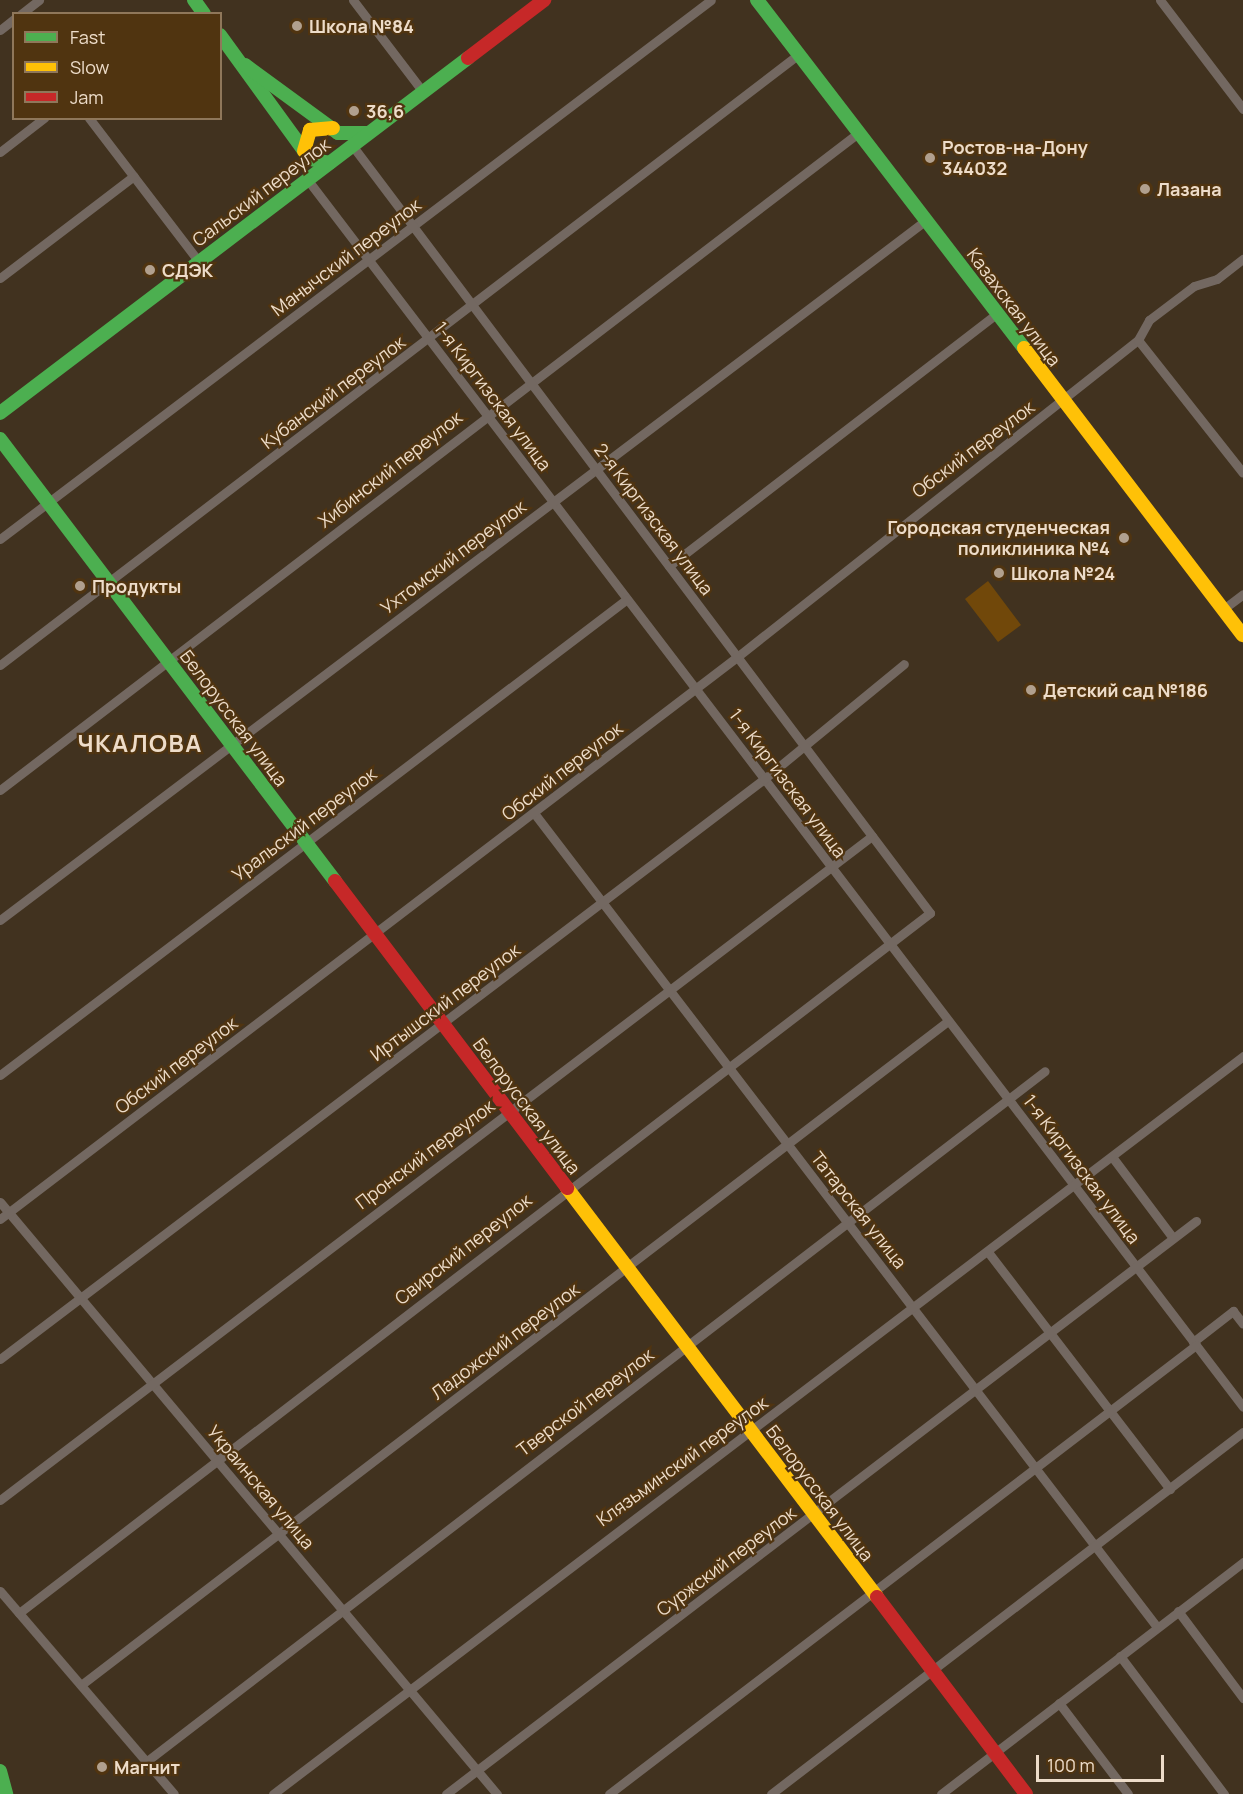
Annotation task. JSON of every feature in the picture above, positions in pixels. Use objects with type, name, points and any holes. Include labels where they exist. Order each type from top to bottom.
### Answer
[{"type":"main road","name":"Сальский переулок","points":[[0,413],[293,188],[544,0]]},
{"type":"main road","name":"Казахская улица","points":[[757,0],[1243,635]]},
{"type":"main road","points":[[222,38],[305,153],[333,160],[342,146],[335,130],[243,64]]},
{"type":"main road","points":[[293,188],[310,130],[369,133]]},
{"type":"main road","name":"Белорусская улица","points":[[0,439],[1026,1794]]},
{"type":"main road","points":[[0,1771],[6,1794]]},
{"type":"street","points":[[24,12],[39,0]]},
{"type":"street","name":"Манычский переулок","points":[[0,539],[711,0]]},
{"type":"street","points":[[1160,0],[1243,109]]},
{"type":"street","points":[[357,1],[423,92]]},
{"type":"street","points":[[0,30],[12,21]]},
{"type":"street","name":"Кубанский переулок","points":[[0,665],[429,340],[799,54]]},
{"type":"street","points":[[0,152],[41,120]]},
{"type":"street","points":[[91,120],[199,262]]},
{"type":"street","name":"Хибинский переулок","points":[[0,790],[858,133]]},
{"type":"street","name":"2-я Киргизская улица","points":[[352,145],[930,913]]},
{"type":"street","points":[[0,278],[134,176]]},
{"type":"street","name":"1-я Киргизская улица","points":[[307,178],[1243,1407]]},
{"type":"street","name":"Ухтомский переулок","points":[[0,920],[925,221]]},
{"type":"street","name":"Обский переулок","points":[[0,1219],[737,657],[1138,340],[1149,320],[1194,286],[1217,279],[1243,259]]},
{"type":"street","points":[[669,566],[996,314]]},
{"type":"street","points":[[1138,340],[1243,473]]},
{"type":"street","points":[[1222,609],[1243,594]]},
{"type":"street","name":"Уральский переулок","points":[[0,1076],[627,599]]},
{"type":"street","name":"Иртышский переулок","points":[[0,1359],[764,779],[904,664]]},
{"type":"street","name":"Татарская улица","points":[[534,813],[1157,1627]]},
{"type":"street","name":"Пронский переулок","points":[[0,1500],[872,836]]},
{"type":"street","name":"Свирский переулок","points":[[19,1613],[216,1459],[930,913]]},
{"type":"street","name":"Ладожский переулок","points":[[81,1685],[948,1021]]},
{"type":"street","name":"Клязьминский переулок","points":[[273,1794],[1113,1158],[1243,1056]]},
{"type":"street","name":"Тверской переулок","points":[[147,1761],[341,1608],[1045,1071]]},
{"type":"street","points":[[1113,1158],[1173,1238]]},
{"type":"street","name":"Украинская улица","points":[[0,1202],[497,1794]]},
{"type":"street","name":"Суржский переулок","points":[[446,1794],[815,1515],[975,1388],[1137,1268],[1196,1221]]},
{"type":"street","points":[[987,1252],[1170,1489]]},
{"type":"street","points":[[609,1794],[1110,1411],[1233,1311],[1243,1324]]},
{"type":"street","points":[[771,1794],[1243,1432]]},
{"type":"street","points":[[941,1794],[1243,1562]]},
{"type":"street","points":[[0,1591],[174,1794]]},
{"type":"street","points":[[1178,1611],[1243,1698]]},
{"type":"street","points":[[1120,1656],[1224,1794]]},
{"type":"street","points":[[1059,1703],[1128,1794]]},
{"type":"shaded area","points":[[988,581],[1021,625],[998,642],[965,599]]},
{"type":"traffic: fast","points":[[194,0],[203,12]]},
{"type":"traffic: fast","points":[[757,0],[1024,348]]},
{"type":"traffic: fast","points":[[222,38],[310,159],[330,163]]},
{"type":"traffic: fast","points":[[0,413],[468,58]]},
{"type":"traffic: fast","points":[[245,65],[338,133],[368,133]]},
{"type":"traffic: fast","points":[[0,439],[335,881]]},
{"type":"traffic: fast","points":[[0,1771],[6,1794]]},
{"type":"traffic: slow","points":[[304,151],[310,130],[333,128]]},
{"type":"traffic: slow","points":[[1024,348],[1243,635]]},
{"type":"traffic: slow","points":[[567,1188],[877,1597]]},
{"type":"traffic: jam","points":[[468,58],[544,0]]},
{"type":"traffic: jam","points":[[335,881],[567,1188]]},
{"type":"traffic: jam","points":[[877,1597],[1026,1794]]},
{"type":"place","name":"Школа №84","points":[[297,26]]},
{"type":"place","name":"36,6","points":[[354,111]]},
{"type":"place","name":"Ростов-на-Дону 344032","points":[[930,158]]},
{"type":"place","name":"Лазана","points":[[1145,189]]},
{"type":"place","name":"СДЭК","points":[[150,270]]},
{"type":"place","name":"Городская студенческая поликлиника №4","points":[[1124,538]]},
{"type":"place","name":"Школа №24","points":[[999,573]]},
{"type":"place","name":"Продукты","points":[[80,586]]},
{"type":"place","name":"Детский сад №186","points":[[1031,690]]},
{"type":"place","name":"Магнит","points":[[102,1767]]},
{"type":"district","name":"ЧКАЛОВА","points":[[140,743]]}]
